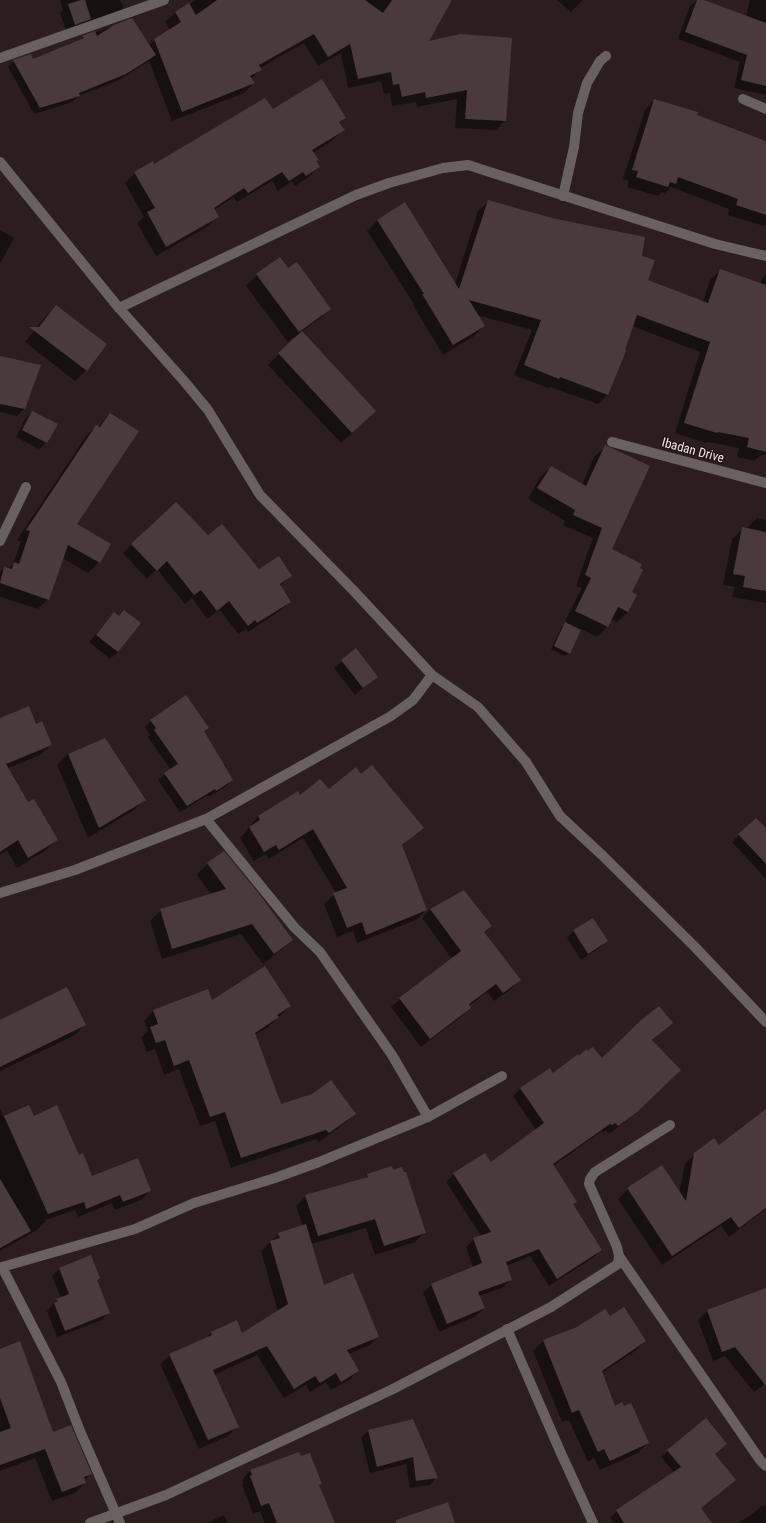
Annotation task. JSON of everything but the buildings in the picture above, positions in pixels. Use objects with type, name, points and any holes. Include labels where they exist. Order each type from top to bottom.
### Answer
[{"type":"street","points":[[0,58],[164,0]]},
{"type":"street","points":[[563,196],[574,147],[578,113],[588,83],[600,60],[606,56]]},
{"type":"street","points":[[743,99],[766,108]]},
{"type":"street","points":[[0,162],[119,308],[208,410],[260,495],[353,590],[432,675],[478,707],[526,762],[560,816],[603,856],[695,947],[766,1022]]},
{"type":"street","points":[[119,308],[356,195],[390,183],[444,168],[468,165],[715,244],[766,256]]},
{"type":"street","name":"Ibadan Drive","points":[[612,442],[766,483]]},
{"type":"street","points":[[0,541],[26,486]]},
{"type":"street","points":[[0,893],[75,870],[206,819],[391,716],[413,700],[432,675]]},
{"type":"street","points":[[206,819],[295,928],[324,958],[392,1055],[428,1117]]},
{"type":"street","points":[[120,1523],[80,1431],[61,1382],[1,1267],[135,1229],[194,1204],[319,1162],[428,1117],[502,1076]]},
{"type":"street","points":[[90,1523],[166,1495],[391,1390],[551,1307],[589,1282],[610,1271],[618,1264],[619,1256],[617,1247],[589,1184],[590,1179],[595,1172],[670,1124]]},
{"type":"street","points":[[619,1256],[766,1466]]},
{"type":"street","points":[[507,1329],[593,1523]]}]
